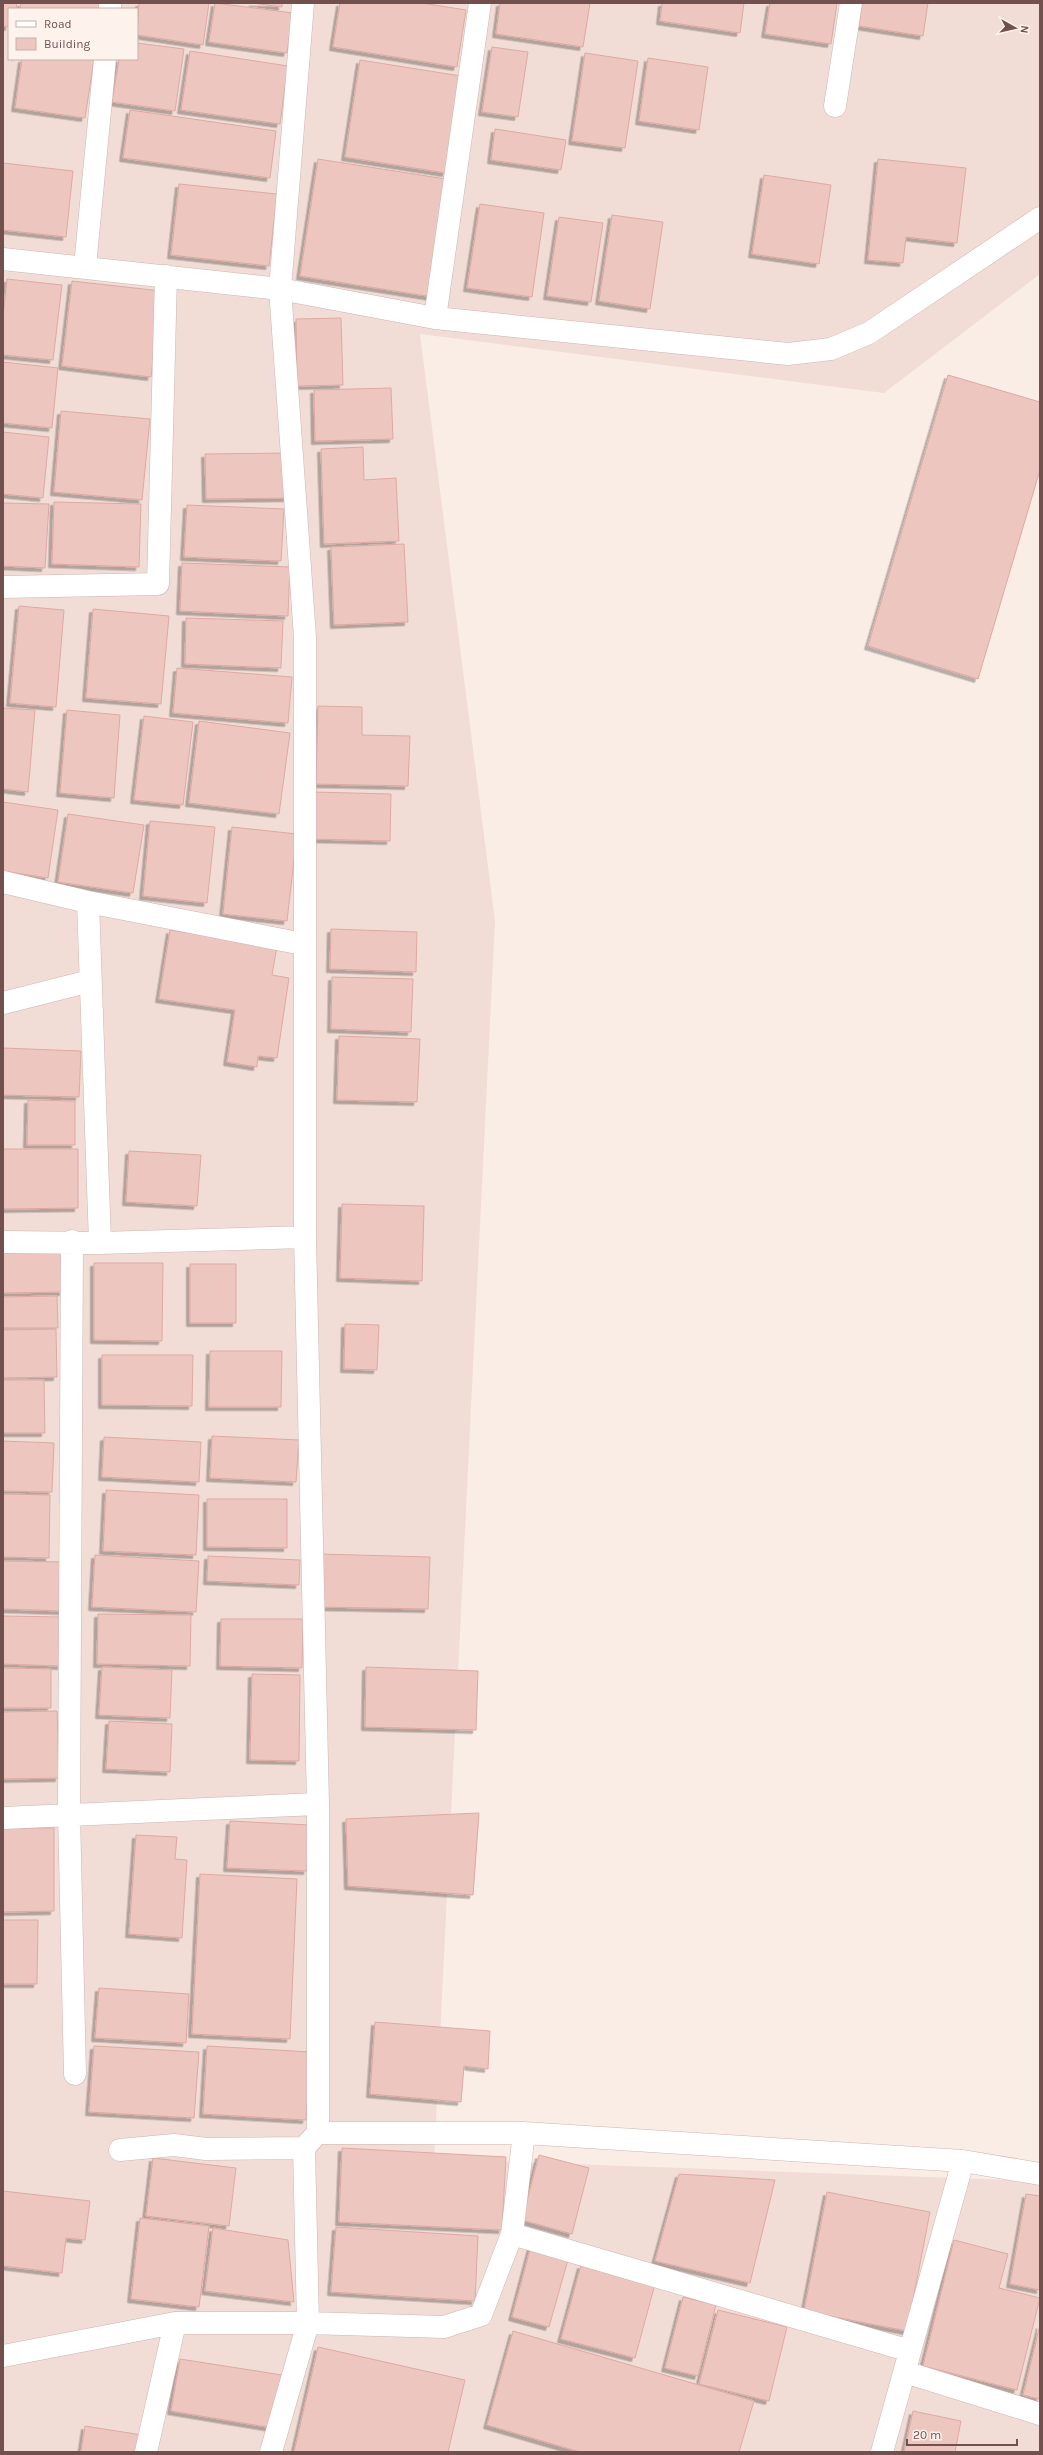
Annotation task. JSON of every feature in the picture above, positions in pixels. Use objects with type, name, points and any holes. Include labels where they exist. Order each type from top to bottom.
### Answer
[{"type":"street","points":[[272,2452],[308,2323],[318,1804],[304,1237],[303,944],[305,637],[280,289],[303,3]]},
{"type":"street","points":[[435,318],[480,3]]},
{"type":"street","points":[[835,106],[851,3]]},
{"type":"street","points":[[85,266],[105,60]]},
{"type":"street","points":[[3,259],[85,266],[280,289],[435,318],[788,354],[831,349],[869,334],[1040,218]]},
{"type":"street","points":[[3,587],[158,584],[166,276]]},
{"type":"street","points":[[3,882],[88,902],[303,944]]},
{"type":"street","points":[[88,902],[100,1243]]},
{"type":"street","points":[[3,1003],[90,981]]},
{"type":"street","points":[[3,1242],[72,1241],[100,1243],[304,1237]]},
{"type":"street","points":[[72,1241],[69,1813],[75,2074]]},
{"type":"street","points":[[3,1818],[69,1813],[318,1804]]},
{"type":"street","points":[[3,2356],[175,2323],[308,2323],[444,2327],[481,2315],[512,2234],[524,2133]]},
{"type":"street","points":[[120,2150],[174,2145],[206,2149],[311,2140],[524,2133],[963,2161],[1040,2174]]},
{"type":"street","points":[[882,2452],[963,2161]]},
{"type":"street","points":[[512,2234],[907,2361],[1040,2414]]},
{"type":"street","points":[[146,2452],[175,2323]]},
{"type":"shaded area","points":[[3,3],[1040,3],[1040,274],[884,393],[420,334],[495,921],[434,2159],[1040,2181],[1040,2452],[3,2452]]},
{"type":"building","points":[[3,3],[17,3],[16,8],[8,8],[8,27],[3,26]]},
{"type":"building","points":[[21,3],[102,3],[101,8],[20,8]]},
{"type":"building","points":[[139,3],[209,3],[203,45],[138,35]]},
{"type":"building","points":[[215,3],[293,13],[287,53],[209,42]]},
{"type":"building","points":[[252,3],[282,3],[282,7]]},
{"type":"building","points":[[340,3],[422,3],[466,10],[457,67],[333,47]]},
{"type":"building","points":[[500,3],[590,3],[583,47],[496,34]]},
{"type":"building","points":[[662,3],[744,3],[740,33],[660,21]]},
{"type":"building","points":[[770,3],[837,3],[831,44],[765,34]]},
{"type":"building","points":[[862,3],[928,3],[923,36],[859,26]]},
{"type":"building","points":[[138,43],[184,49],[175,111],[112,102],[119,60],[138,60]]},
{"type":"building","points":[[492,47],[528,52],[518,117],[482,112]]},
{"type":"building","points":[[190,51],[288,66],[280,124],[181,110]]},
{"type":"building","points":[[585,53],[638,61],[625,148],[572,141]]},
{"type":"building","points":[[648,58],[708,67],[699,130],[639,121]]},
{"type":"building","points":[[22,60],[94,60],[85,118],[15,108]]},
{"type":"building","points":[[360,60],[461,76],[446,173],[345,157]]},
{"type":"building","points":[[130,110],[276,131],[270,178],[123,158]]},
{"type":"building","points":[[495,129],[566,140],[561,170],[491,160]]},
{"type":"building","points":[[318,159],[452,180],[433,297],[300,276]]},
{"type":"building","points":[[878,159],[966,168],[957,243],[906,237],[903,263],[868,260]]},
{"type":"building","points":[[3,163],[73,171],[66,237],[3,230]]},
{"type":"building","points":[[764,175],[831,185],[819,264],[752,254]]},
{"type":"building","points":[[179,184],[277,194],[269,266],[171,255]]},
{"type":"building","points":[[480,204],[544,213],[532,297],[467,288]]},
{"type":"building","points":[[612,215],[663,222],[650,309],[599,301]]},
{"type":"building","points":[[559,217],[603,223],[591,302],[547,296]]},
{"type":"building","points":[[7,279],[62,285],[53,360],[3,355],[3,317]]},
{"type":"building","points":[[72,281],[161,291],[151,377],[62,366]]},
{"type":"building","points":[[341,318],[343,385],[297,386],[296,319]]},
{"type":"building","points":[[3,362],[58,368],[52,428],[3,423]]},
{"type":"building","points":[[948,375],[1040,402],[1040,470],[978,679],[868,646]]},
{"type":"building","points":[[391,388],[393,439],[315,441],[314,390]]},
{"type":"building","points":[[61,411],[150,419],[142,500],[54,492]]},
{"type":"building","points":[[3,432],[49,437],[43,498],[3,494]]},
{"type":"building","points":[[363,447],[364,480],[396,478],[399,541],[324,544],[321,449]]},
{"type":"building","points":[[289,453],[289,498],[206,499],[205,454]]},
{"type":"building","points":[[54,502],[141,504],[139,567],[52,564]]},
{"type":"building","points":[[3,503],[49,504],[45,568],[3,566]]},
{"type":"building","points":[[187,505],[284,509],[281,561],[184,557]]},
{"type":"building","points":[[404,544],[408,622],[334,625],[331,547]]},
{"type":"building","points":[[182,563],[290,567],[288,616],[180,611]]},
{"type":"building","points":[[19,606],[64,610],[56,707],[10,703]]},
{"type":"building","points":[[93,609],[169,616],[161,704],[86,698]]},
{"type":"building","points":[[186,618],[283,621],[281,668],[185,664]]},
{"type":"building","points":[[177,668],[292,677],[288,723],[173,713]]},
{"type":"building","points":[[318,706],[362,707],[362,735],[410,736],[408,786],[316,784]]},
{"type":"building","points":[[3,708],[35,710],[28,792],[3,789]]},
{"type":"building","points":[[67,710],[120,715],[114,798],[60,793]]},
{"type":"building","points":[[144,716],[193,722],[183,805],[134,800]]},
{"type":"building","points":[[199,721],[290,733],[279,814],[189,803]]},
{"type":"building","points":[[313,792],[391,794],[390,841],[311,839]]},
{"type":"building","points":[[3,802],[58,810],[48,878],[3,871]]},
{"type":"building","points":[[68,814],[144,825],[133,893],[58,882]]},
{"type":"building","points":[[150,821],[215,827],[207,903],[143,896]]},
{"type":"building","points":[[232,827],[297,834],[287,921],[223,914]]},
{"type":"building","points":[[331,929],[417,932],[416,972],[330,969]]},
{"type":"building","points":[[170,930],[277,946],[272,975],[289,978],[277,1058],[258,1056],[257,1067],[227,1062],[235,1010],[159,999]]},
{"type":"building","points":[[332,977],[413,979],[411,1032],[331,1029]]},
{"type":"building","points":[[339,1036],[420,1039],[417,1102],[337,1100]]},
{"type":"building","points":[[3,1048],[81,1051],[79,1097],[3,1095]]},
{"type":"building","points":[[28,1100],[75,1101],[75,1145],[27,1145]]},
{"type":"building","points":[[3,1149],[78,1149],[78,1208],[3,1209]]},
{"type":"building","points":[[129,1151],[201,1155],[197,1206],[126,1202]]},
{"type":"building","points":[[342,1204],[424,1206],[422,1281],[340,1278]]},
{"type":"building","points":[[62,1250],[63,1292],[3,1293],[3,1251]]},
{"type":"building","points":[[94,1263],[163,1263],[162,1341],[94,1340]]},
{"type":"building","points":[[190,1264],[236,1264],[236,1323],[190,1323]]},
{"type":"building","points":[[57,1296],[58,1328],[3,1328],[3,1297]]},
{"type":"building","points":[[345,1324],[379,1325],[377,1370],[344,1369]]},
{"type":"building","points":[[56,1329],[57,1377],[3,1378],[3,1330]]},
{"type":"building","points":[[210,1351],[282,1351],[281,1407],[209,1407]]},
{"type":"building","points":[[102,1355],[193,1355],[192,1406],[102,1405]]},
{"type":"building","points":[[3,1380],[44,1380],[45,1433],[3,1433]]},
{"type":"building","points":[[212,1436],[299,1440],[296,1482],[210,1478]]},
{"type":"building","points":[[104,1437],[201,1442],[199,1482],[102,1477]]},
{"type":"building","points":[[3,1441],[54,1443],[52,1492],[3,1491]]},
{"type":"building","points":[[106,1490],[199,1495],[196,1555],[103,1551]]},
{"type":"building","points":[[3,1494],[50,1495],[49,1558],[3,1557]]},
{"type":"building","points":[[207,1499],[287,1499],[287,1548],[207,1547]]},
{"type":"building","points":[[320,1554],[430,1557],[428,1609],[318,1607]]},
{"type":"building","points":[[95,1555],[199,1561],[196,1612],[92,1607]]},
{"type":"building","points":[[208,1556],[300,1560],[299,1585],[207,1581]]},
{"type":"building","points":[[3,1561],[65,1562],[63,1611],[3,1609]]},
{"type":"building","points":[[98,1614],[191,1615],[190,1666],[97,1664]]},
{"type":"building","points":[[3,1616],[62,1617],[61,1666],[3,1664]]},
{"type":"building","points":[[221,1619],[303,1619],[302,1668],[220,1666]]},
{"type":"building","points":[[102,1667],[172,1670],[170,1718],[99,1715]]},
{"type":"building","points":[[366,1667],[478,1671],[476,1730],[365,1727]]},
{"type":"building","points":[[3,1668],[51,1669],[51,1708],[3,1708]]},
{"type":"building","points":[[252,1674],[300,1675],[299,1761],[250,1760]]},
{"type":"building","points":[[57,1711],[59,1778],[3,1779],[3,1712]]},
{"type":"building","points":[[109,1721],[172,1724],[170,1772],[106,1769]]},
{"type":"building","points":[[479,1813],[473,1895],[348,1886],[346,1819]]},
{"type":"building","points":[[230,1821],[309,1825],[307,1871],[227,1868]]},
{"type":"building","points":[[3,1828],[54,1828],[54,1911],[3,1912]]},
{"type":"building","points":[[136,1835],[177,1837],[175,1859],[187,1860],[182,1938],[129,1934]]},
{"type":"building","points":[[200,1874],[297,1879],[290,2039],[192,2034]]},
{"type":"building","points":[[3,1920],[38,1920],[37,1984],[3,1984]]},
{"type":"building","points":[[99,1988],[189,1994],[186,2043],[95,2038]]},
{"type":"building","points":[[375,2022],[490,2031],[488,2069],[464,2066],[461,2102],[370,2094]]},
{"type":"building","points":[[94,2046],[199,2052],[194,2118],[89,2112]]},
{"type":"building","points":[[207,2046],[311,2052],[306,2120],[203,2114]]},
{"type":"building","points":[[342,2148],[506,2157],[502,2230],[339,2222]]},
{"type":"building","points":[[539,2155],[589,2168],[572,2234],[522,2220]]},
{"type":"building","points":[[153,2158],[236,2168],[229,2226],[146,2216]]},
{"type":"building","points":[[679,2174],[775,2180],[750,2283],[655,2261]]},
{"type":"building","points":[[3,2191],[90,2201],[85,2240],[66,2238],[62,2273],[3,2266]]},
{"type":"building","points":[[827,2192],[930,2212],[907,2331],[804,2311]]},
{"type":"building","points":[[1026,2194],[1040,2196],[1040,2290],[1010,2284]]},
{"type":"building","points":[[140,2218],[209,2226],[199,2307],[131,2299]]},
{"type":"building","points":[[336,2227],[478,2236],[475,2301],[331,2292]]},
{"type":"building","points":[[213,2228],[288,2240],[294,2302],[205,2291]]},
{"type":"building","points":[[954,2240],[1008,2254],[999,2288],[1040,2298],[1017,2390],[923,2366]]},
{"type":"building","points":[[531,2246],[569,2256],[549,2327],[512,2317]]},
{"type":"building","points":[[581,2265],[655,2284],[635,2358],[561,2339]]},
{"type":"building","points":[[683,2297],[716,2305],[698,2376],[665,2368]]},
{"type":"building","points":[[718,2310],[787,2327],[769,2401],[699,2384]]},
{"type":"building","points":[[1040,2325],[1040,2399],[1023,2395]]},
{"type":"building","points":[[513,2331],[754,2401],[739,2452],[580,2452],[487,2425]]},
{"type":"building","points":[[318,2347],[465,2380],[448,2452],[294,2452]]},
{"type":"building","points":[[180,2359],[282,2375],[273,2428],[171,2411]]},
{"type":"building","points":[[913,2411],[961,2421],[955,2452],[904,2452]]},
{"type":"building","points":[[85,2426],[142,2435],[139,2452],[81,2452]]}]
